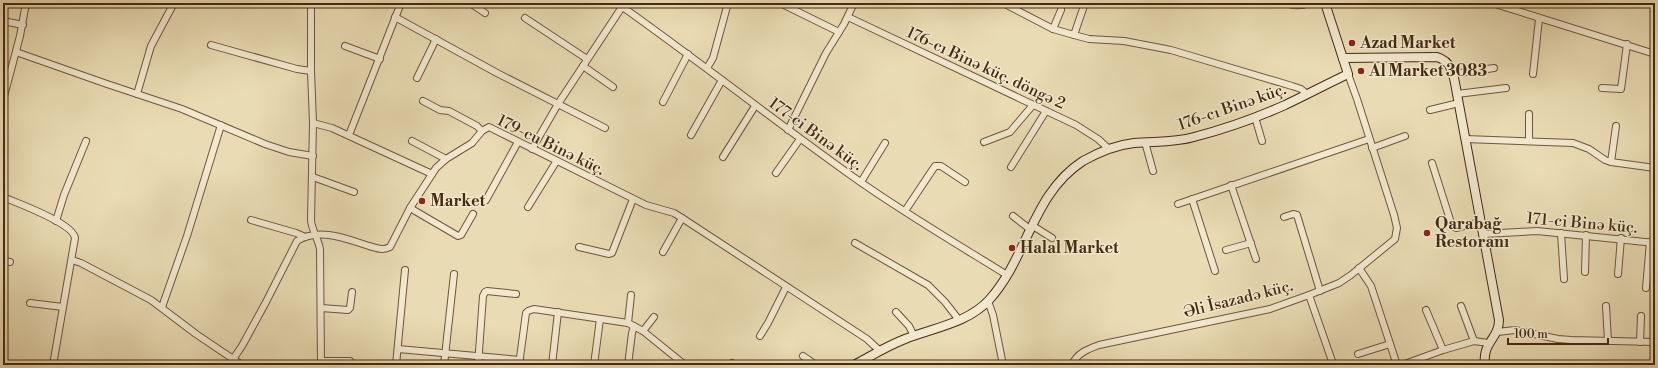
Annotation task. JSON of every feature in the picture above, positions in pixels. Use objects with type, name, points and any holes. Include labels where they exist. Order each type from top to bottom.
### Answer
[{"type":"street","points":[[3,100],[5,82],[16,52],[23,25],[26,3]]},
{"type":"street","points":[[137,94],[151,46],[174,3]]},
{"type":"street","points":[[311,3],[313,123],[311,220],[312,230],[320,248],[321,363],[350,361]]},
{"type":"street","points":[[349,135],[401,3]]},
{"type":"street","points":[[470,3],[484,13]]},
{"type":"street","points":[[707,68],[713,58],[728,3]]},
{"type":"street","points":[[780,3],[788,5],[839,32]]},
{"type":"street","points":[[788,130],[826,53],[848,17],[854,3]]},
{"type":"street","points":[[1003,3],[1053,29],[1090,39],[1124,41],[1171,50],[1292,86],[1301,89],[1306,94]]},
{"type":"street","points":[[1074,35],[1085,3]]},
{"type":"street","points":[[1283,3],[1293,6],[1309,3]]},
{"type":"street","name":"Əli İsazadə küç.","points":[[1072,365],[1078,355],[1100,345],[1263,311],[1309,295],[1344,280],[1395,239],[1397,232],[1394,215],[1369,139],[1358,99],[1348,74],[1325,3]]},
{"type":"street","points":[[1492,3],[1539,19],[1627,44],[1655,54]]},
{"type":"street","points":[[532,149],[558,104],[620,5]]},
{"type":"street","name":"177-ci Binə küç.","points":[[620,5],[860,182],[1007,275]]},
{"type":"street","points":[[1053,29],[1061,10]]},
{"type":"street","points":[[395,17],[605,128]]},
{"type":"street","name":"176-cı Binə küç. döngə 2","points":[[848,17],[1076,125],[1098,139],[1108,148]]},
{"type":"street","points":[[525,18],[587,59]]},
{"type":"street","points":[[1533,74],[1539,19]]},
{"type":"street","points":[[3,22],[23,25]]},
{"type":"street","points":[[417,78],[436,39]]},
{"type":"street","points":[[1602,88],[1622,89],[1627,44]]},
{"type":"street","points":[[211,46],[297,69],[311,71]]},
{"type":"street","points":[[344,46],[380,59]]},
{"type":"street","points":[[16,52],[182,109],[265,144],[289,152],[313,156]]},
{"type":"street","points":[[663,102],[688,54]]},
{"type":"street","points":[[1343,58],[1437,57],[1443,59],[1449,64],[1454,74],[1499,320],[1497,332],[1488,343],[1485,353],[1485,365]]},
{"type":"street","points":[[583,66],[613,87]]},
{"type":"street","points":[[1454,74],[1494,68]]},
{"type":"street","name":"176-cı Binə küç.","points":[[854,365],[880,351],[914,336],[959,320],[976,311],[988,301],[1007,275],[1044,202],[1060,181],[1082,162],[1108,148],[1145,142],[1184,140],[1255,117],[1348,74]]},
{"type":"street","points":[[691,134],[722,80]]},
{"type":"street","points":[[1457,94],[1506,88]]},
{"type":"street","points":[[423,101],[440,110],[449,111],[478,126],[482,130]]},
{"type":"street","points":[[1430,110],[1459,103]]},
{"type":"street","points":[[984,142],[1010,132],[1033,105]]},
{"type":"street","points":[[723,157],[755,106]]},
{"type":"street","points":[[1011,167],[1046,111]]},
{"type":"street","points":[[1529,114],[1529,141]]},
{"type":"street","points":[[1255,117],[1262,141]]},
{"type":"street","points":[[313,123],[332,128],[349,135],[432,174]]},
{"type":"street","points":[[162,308],[187,236],[220,125]]},
{"type":"street","points":[[1611,162],[1616,126]]},
{"type":"street","name":"179-cu Binə küç.","points":[[229,365],[266,302],[292,248],[297,241],[315,234],[330,235],[386,249],[390,247],[410,208],[432,174],[446,159],[472,143],[482,130],[488,127],[556,162],[650,207],[667,211],[682,218],[867,339],[880,351]]},
{"type":"street","points":[[1372,148],[1405,136]]},
{"type":"street","points":[[776,173],[800,139]]},
{"type":"street","points":[[1178,204],[1369,139]]},
{"type":"street","points":[[1465,139],[1578,144],[1589,148],[1605,160],[1611,162],[1655,168]]},
{"type":"street","points":[[56,221],[64,195],[86,141]]},
{"type":"street","points":[[412,141],[446,159]]},
{"type":"street","points":[[486,200],[518,142]]},
{"type":"street","points":[[1145,142],[1153,171]]},
{"type":"street","points":[[860,182],[885,143]]},
{"type":"street","points":[[528,207],[556,162]]},
{"type":"street","points":[[1432,164],[1454,228],[1481,222]]},
{"type":"street","points":[[905,211],[935,166],[941,166],[965,182]]},
{"type":"street","points":[[313,177],[354,192]]},
{"type":"street","points":[[1231,185],[1256,259]]},
{"type":"street","points":[[3,197],[56,221],[67,227],[75,234],[72,260],[53,365]]},
{"type":"street","points":[[579,247],[609,254],[612,253],[634,199]]},
{"type":"street","points":[[1192,199],[1215,271]]},
{"type":"street","points":[[410,208],[458,236],[473,214]]},
{"type":"street","points":[[1284,217],[1293,214],[1297,215],[1320,290]]},
{"type":"street","points":[[1013,216],[1052,238]]},
{"type":"street","points":[[663,252],[682,218]]},
{"type":"street","points":[[251,220],[305,237]]},
{"type":"street","name":"171-ci Binə küç.","points":[[1484,234],[1524,231],[1621,238],[1652,242]]},
{"type":"street","points":[[1562,233],[1564,279]]},
{"type":"street","points":[[1585,272],[1586,235]]},
{"type":"street","points":[[1618,274],[1621,238]]},
{"type":"street","points":[[855,242],[928,285],[945,302],[959,320]]},
{"type":"street","points":[[1646,288],[1652,242]]},
{"type":"street","points":[[1226,250],[1251,243]]},
{"type":"street","points":[[72,260],[81,263],[136,291],[242,365]]},
{"type":"street","points":[[1359,268],[1371,286],[1397,365]]},
{"type":"street","points":[[396,365],[406,270]]},
{"type":"street","points":[[444,365],[454,274]]},
{"type":"street","points":[[760,336],[771,318],[786,287]]},
{"type":"street","points":[[321,308],[348,310],[350,308],[352,292]]},
{"type":"street","points":[[478,365],[483,296],[485,292],[516,294]]},
{"type":"street","points":[[628,365],[632,333],[631,295]]},
{"type":"street","points":[[1309,295],[1332,360]]},
{"type":"street","points":[[988,301],[994,315],[1003,365]]},
{"type":"street","points":[[30,303],[64,307]]},
{"type":"street","points":[[1461,306],[1474,341]]},
{"type":"street","points":[[1606,306],[1608,341]]},
{"type":"street","points":[[398,349],[479,356],[520,362],[528,311],[534,309],[631,324],[643,331],[685,365]]},
{"type":"street","points":[[1426,310],[1443,350]]},
{"type":"street","points":[[552,365],[558,312]]},
{"type":"street","points":[[896,312],[909,326],[914,336]]},
{"type":"street","points":[[1640,342],[1641,316]]},
{"type":"street","points":[[643,331],[654,317]]},
{"type":"street","points":[[594,365],[600,319]]},
{"type":"street","points":[[1497,332],[1515,330],[1558,339],[1655,342]]},
{"type":"street","points":[[1402,365],[1414,363],[1443,350],[1474,341],[1488,343]]},
{"type":"street","points":[[1358,354],[1390,344]]},
{"type":"street","points":[[804,356],[816,365]]},
{"type":"place","name":"Azad Market","points":[[1352,43]]},
{"type":"place","name":"Al Market 3083","points":[[1361,71]]},
{"type":"place","name":"Market","points":[[422,201]]},
{"type":"place","name":"Qarabağ Restoranı","points":[[1427,233]]},
{"type":"place","name":"Halal Market","points":[[1012,248]]}]
